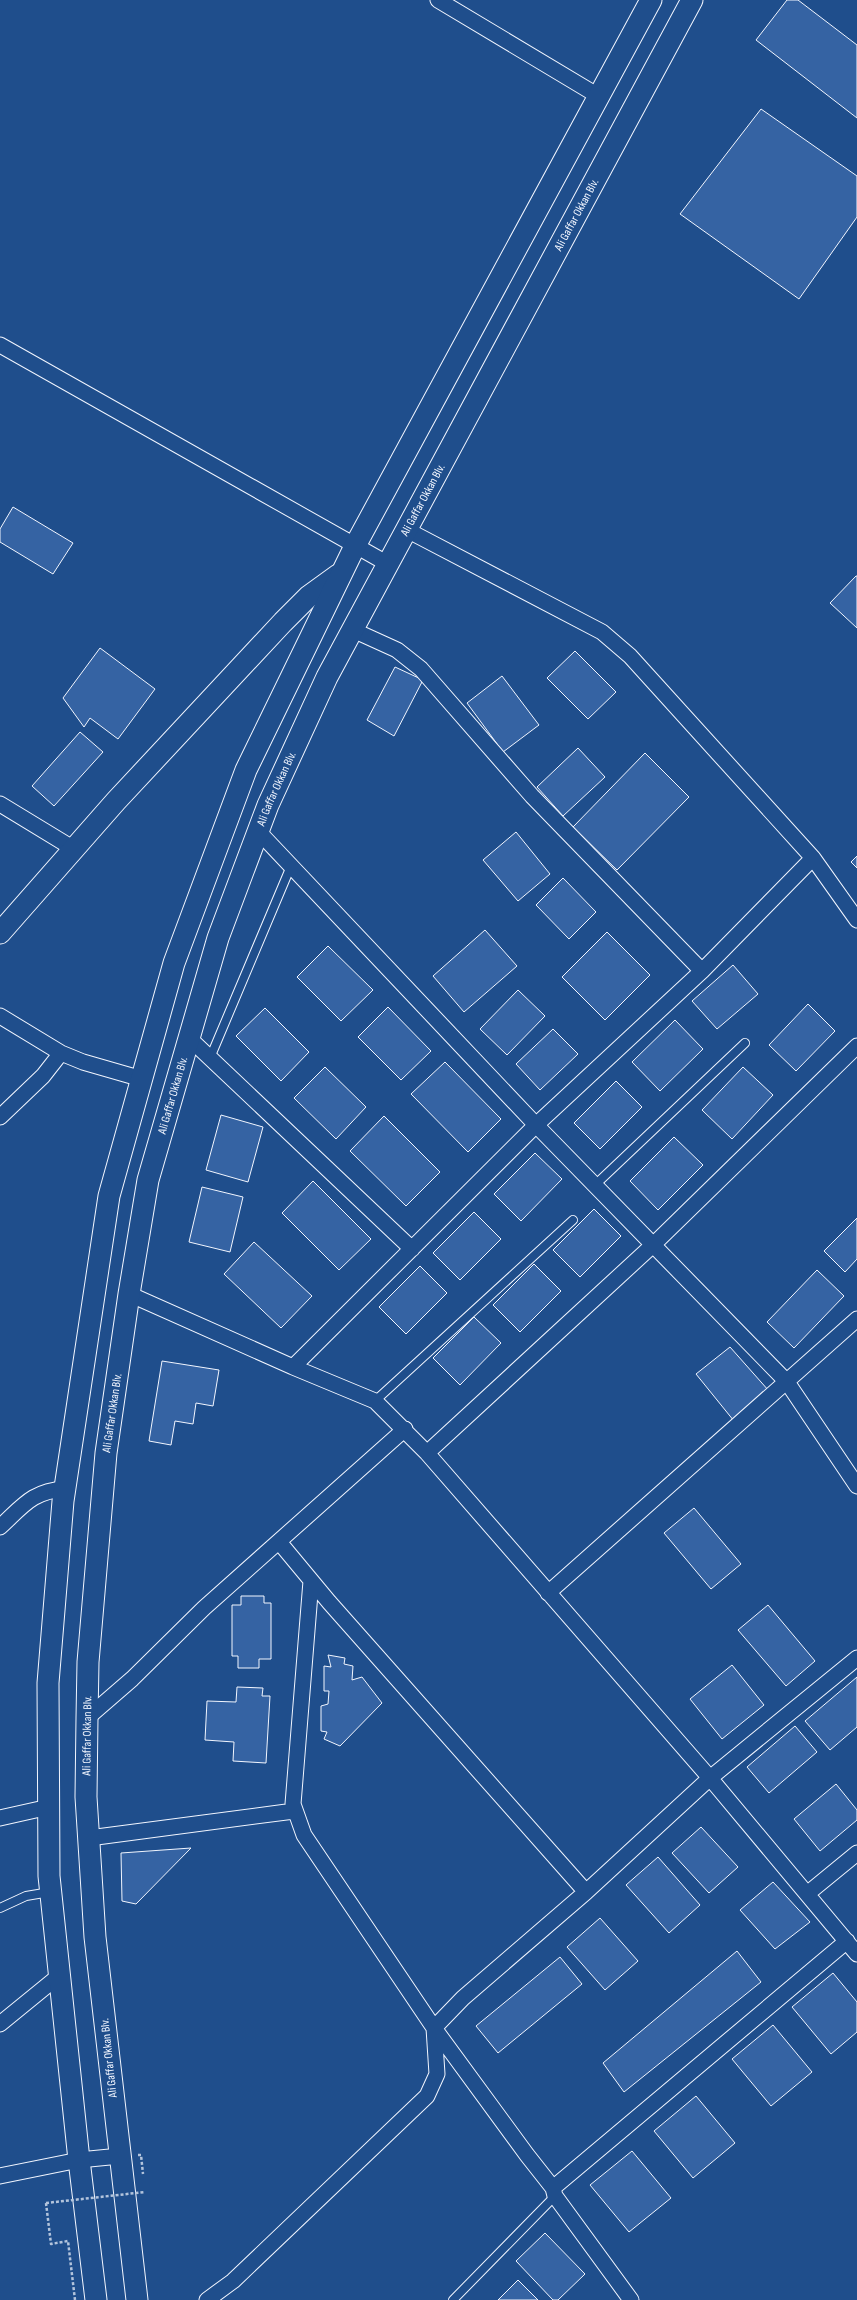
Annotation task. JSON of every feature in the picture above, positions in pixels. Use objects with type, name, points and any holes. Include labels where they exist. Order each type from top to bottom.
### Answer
[{"type":"main road","points":[[96,2300],[79,2160],[51,1892],[48,1684],[65,1489],[110,1196],[174,963],[246,770],[356,544],[600,97],[651,0]]},
{"type":"main road","name":"Ali Gaffar Okkan Blv.","points":[[137,2300],[95,1936],[86,1797],[88,1662],[106,1454],[129,1294],[148,1180],[218,938],[258,831],[327,677],[692,0]]},
{"type":"main road","points":[[0,933],[74,849],[283,622],[309,596],[341,573]]},
{"type":"street","points":[[438,0],[600,97]]},
{"type":"street","points":[[0,345],[356,544],[388,564]]},
{"type":"street","points":[[407,530],[602,632],[630,656],[813,858],[857,920]]},
{"type":"street","points":[[353,630],[397,650],[421,669],[526,791],[702,971]]},
{"type":"street","points":[[0,804],[74,849]]},
{"type":"street","points":[[258,831],[536,1125],[654,1244],[787,1382],[857,1486]]},
{"type":"street","points":[[293,1367],[536,1125],[702,971],[813,858]]},
{"type":"street","points":[[0,1016],[61,1053],[83,1062],[142,1079]]},
{"type":"street","points":[[189,1038],[412,1249]]},
{"type":"street","points":[[427,1453],[654,1244],[857,1046]]},
{"type":"street","points":[[0,1117],[43,1076],[61,1053]]},
{"type":"street","points":[[129,1294],[293,1367],[375,1401],[405,1429],[427,1453],[710,1778],[857,1954]]},
{"type":"street","points":[[548,1593],[857,1319]]},
{"type":"street","points":[[87,1718],[132,1679],[204,1608],[280,1543],[405,1429]]},
{"type":"street","points":[[0,1527],[38,1494],[51,1490],[65,1489]]},
{"type":"street","points":[[280,1543],[311,1581],[586,1892]]},
{"type":"street","points":[[311,1581],[292,1804],[304,1835],[434,2028],[631,2300]]},
{"type":"street","points":[[207,2300],[233,2281],[427,2096],[437,2074],[434,2028],[463,1998],[586,1892],[710,1778],[857,1658]]},
{"type":"street","points":[[0,1818],[49,1807]]},
{"type":"street","points":[[89,1838],[294,1811]]},
{"type":"street","points":[[807,1894],[857,1853]]},
{"type":"street","points":[[554,2192],[847,1942]]},
{"type":"street","points":[[0,2024],[60,1975]]},
{"type":"street","points":[[0,2176],[79,2160],[120,2156]]},
{"type":"lane","points":[[210,1058],[291,866]]},
{"type":"lane","points":[[596,1185],[745,1043]]},
{"type":"lane","points":[[375,1401],[573,1220]]},
{"type":"lane","points":[[0,1908],[26,1896],[51,1892]]},
{"type":"lane","points":[[453,2300],[554,2192]]},
{"type":"path","points":[[75,2300],[68,2241],[51,2244],[46,2203],[145,2192]]},
{"type":"building","points":[[787,0],[798,0],[857,45],[857,118],[756,40]]},
{"type":"building","points":[[761,109],[857,176],[857,217],[799,299],[680,214]]},
{"type":"building","points":[[13,507],[73,543],[53,574],[0,542],[0,529]]},
{"type":"building","points":[[857,576],[857,628],[830,603]]},
{"type":"building","points":[[100,648],[155,689],[118,739],[90,718],[84,727],[63,698]]},
{"type":"building","points":[[575,651],[616,692],[588,719],[547,678]]},
{"type":"building","points":[[395,667],[423,680],[394,736],[367,720]]},
{"type":"building","points":[[502,676],[539,725],[503,752],[467,703]]},
{"type":"building","points":[[80,732],[103,752],[54,806],[32,786]]},
{"type":"building","points":[[578,748],[605,777],[563,816],[537,787]]},
{"type":"building","points":[[645,753],[689,797],[617,870],[573,827]]},
{"type":"building","points":[[516,832],[550,874],[518,901],[483,860]]},
{"type":"building","points":[[857,856],[857,868],[851,862]]},
{"type":"building","points":[[563,878],[596,912],[569,939],[536,905]]},
{"type":"building","points":[[485,930],[517,966],[464,1012],[433,976]]},
{"type":"building","points":[[607,932],[650,975],[605,1020],[562,977]]},
{"type":"building","points":[[328,946],[373,990],[341,1021],[297,977]]},
{"type":"building","points":[[733,965],[758,994],[717,1029],[692,1001]]},
{"type":"building","points":[[518,990],[545,1016],[507,1055],[480,1029]]},
{"type":"building","points":[[808,1004],[835,1031],[796,1071],[769,1045]]},
{"type":"building","points":[[388,1007],[431,1051],[401,1080],[358,1037]]},
{"type":"building","points":[[265,1008],[309,1052],[281,1081],[236,1036]]},
{"type":"building","points":[[675,1020],[703,1049],[660,1091],[632,1062]]},
{"type":"building","points":[[553,1029],[578,1054],[540,1090],[516,1064]]},
{"type":"building","points":[[445,1062],[501,1119],[468,1152],[411,1094]]},
{"type":"building","points":[[325,1067],[366,1107],[336,1139],[294,1098]]},
{"type":"building","points":[[743,1067],[773,1095],[732,1139],[702,1110]]},
{"type":"building","points":[[616,1081],[642,1107],[600,1149],[574,1123]]},
{"type":"building","points":[[221,1115],[263,1127],[248,1182],[206,1170]]},
{"type":"building","points":[[384,1116],[440,1172],[406,1206],[350,1151]]},
{"type":"building","points":[[674,1137],[703,1165],[658,1210],[630,1181]]},
{"type":"building","points":[[535,1153],[562,1179],[521,1221],[494,1194]]},
{"type":"building","points":[[313,1181],[371,1239],[339,1270],[282,1213]]},
{"type":"building","points":[[202,1187],[243,1197],[230,1252],[189,1242]]},
{"type":"building","points":[[594,1209],[621,1236],[580,1277],[553,1250]]},
{"type":"building","points":[[474,1212],[501,1239],[460,1280],[433,1253]]},
{"type":"building","points":[[857,1218],[857,1259],[845,1272],[824,1251]]},
{"type":"building","points":[[254,1242],[312,1296],[281,1328],[224,1274]]},
{"type":"building","points":[[534,1264],[561,1291],[520,1332],[493,1305]]},
{"type":"building","points":[[420,1266],[447,1293],[406,1334],[379,1307]]},
{"type":"building","points":[[817,1270],[844,1296],[794,1348],[767,1322]]},
{"type":"building","points":[[474,1317],[501,1343],[460,1385],[433,1358]]},
{"type":"building","points":[[730,1347],[769,1391],[734,1421],[696,1374]]},
{"type":"building","points":[[162,1361],[219,1370],[213,1406],[196,1403],[193,1424],[175,1421],[171,1445],[149,1441]]},
{"type":"building","points":[[694,1508],[741,1564],[711,1589],[664,1533]]},
{"type":"building","points":[[241,1596],[264,1596],[264,1603],[271,1603],[271,1659],[259,1659],[259,1668],[238,1668],[238,1656],[232,1656],[232,1605],[241,1605]]},
{"type":"building","points":[[768,1605],[815,1661],[786,1686],[738,1630]]},
{"type":"building","points":[[328,1655],[345,1658],[344,1664],[353,1666],[352,1680],[362,1677],[382,1703],[340,1746],[324,1739],[327,1732],[321,1731],[321,1706],[328,1704],[329,1691],[324,1691],[324,1666],[331,1667]]},
{"type":"building","points":[[732,1665],[764,1705],[722,1739],[690,1699]]},
{"type":"building","points":[[857,1677],[857,1727],[830,1750],[805,1721]]},
{"type":"building","points":[[237,1687],[263,1688],[262,1696],[270,1696],[266,1763],[233,1761],[234,1742],[205,1740],[207,1701],[236,1702]]},
{"type":"building","points":[[795,1726],[817,1752],[769,1793],[747,1767]]},
{"type":"building","points":[[836,1784],[857,1810],[857,1820],[820,1851],[794,1819]]},
{"type":"building","points":[[701,1827],[738,1867],[709,1893],[672,1853]]},
{"type":"building","points":[[191,1848],[136,1904],[122,1901],[121,1853]]},
{"type":"building","points":[[658,1857],[700,1905],[669,1933],[626,1885]]},
{"type":"building","points":[[773,1882],[810,1922],[775,1949],[740,1910]]},
{"type":"building","points":[[600,1918],[638,1961],[605,1990],[567,1947]]},
{"type":"building","points":[[737,1951],[761,1982],[624,2092],[603,2063]]},
{"type":"building","points":[[560,1957],[582,1984],[498,2053],[476,2026]]},
{"type":"building","points":[[833,1973],[857,2002],[857,2032],[831,2054],[792,2007]]},
{"type":"building","points":[[773,2025],[812,2072],[771,2106],[732,2059]]},
{"type":"building","points":[[696,2096],[735,2143],[693,2178],[654,2131]]},
{"type":"building","points":[[632,2151],[671,2198],[629,2232],[590,2185]]},
{"type":"building","points":[[545,2233],[585,2274],[558,2300],[553,2300],[516,2261]]},
{"type":"building","points":[[518,2280],[538,2300],[498,2300]]}]
